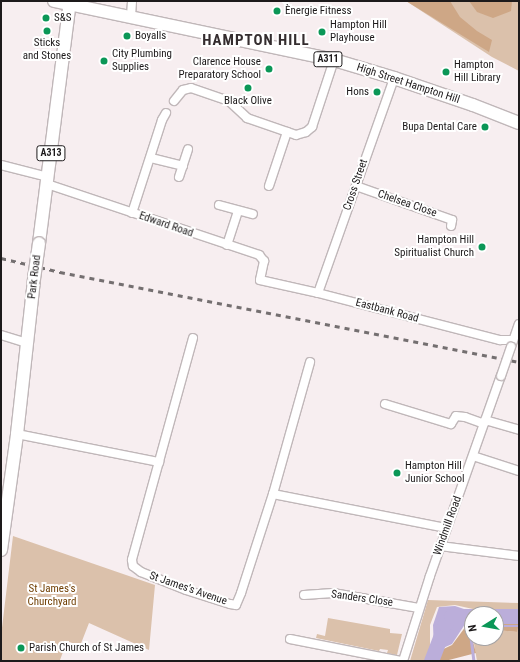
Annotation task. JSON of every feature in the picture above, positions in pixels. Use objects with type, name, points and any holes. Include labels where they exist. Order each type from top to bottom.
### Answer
[{"type":"main road","name":"A311","points":[[54,1],[131,16]]},
{"type":"main road","name":"Park Road","points":[[1,550],[17,434],[34,279],[70,3]]},
{"type":"main road","name":"High Street Hampton Hill","points":[[131,16],[334,60],[394,78],[473,105],[519,123]]},
{"type":"street","points":[[131,16],[132,1]]},
{"type":"street","points":[[174,101],[183,90],[191,88],[229,101],[247,118],[287,132],[296,134],[306,132],[312,127],[334,60]]},
{"type":"street","name":"Cross Street","points":[[318,293],[394,78]]},
{"type":"street","points":[[132,213],[162,120],[166,113]]},
{"type":"street","points":[[270,186],[287,132]]},
{"type":"street","points":[[179,177],[188,149]]},
{"type":"street","points":[[151,158],[183,166]]},
{"type":"street","name":"Edward Road","points":[[1,165],[47,180],[132,213],[259,255],[264,261],[260,280]]},
{"type":"street","name":"Chelsea Close","points":[[356,186],[452,220],[451,226]]},
{"type":"street","points":[[219,205],[253,214]]},
{"type":"street","points":[[227,245],[238,211]]},
{"type":"street","name":"Eastbank Road","points":[[260,280],[318,293],[512,343]]},
{"type":"street","name":"Windmill Road","points":[[402,661],[440,546],[519,324]]},
{"type":"street","points":[[1,335],[27,343]]},
{"type":"street","name":"St James's Avenue","points":[[194,338],[132,560],[133,566],[147,575],[225,603],[236,605],[238,601],[273,494],[310,362]]},
{"type":"street","points":[[385,404],[451,424],[456,416],[519,430]]},
{"type":"street","points":[[17,434],[159,462]]},
{"type":"street","points":[[473,456],[519,471]]},
{"type":"street","points":[[273,494],[447,528]]},
{"type":"street","points":[[440,546],[519,556]]},
{"type":"street","name":"Sanders Close","points":[[304,595],[333,593],[419,608]]},
{"type":"street","points":[[290,639],[402,661]]},
{"type":"green space","points":[[406,1],[519,1],[519,71],[492,57]]},
{"type":"green space","name":"St James's Churchyard","points":[[13,536],[155,585],[149,650],[89,623],[80,646],[67,641],[60,660],[1,661],[1,636]]},
{"type":"green space","points":[[428,600],[519,603],[519,611],[504,610],[504,606],[464,607],[455,605],[437,607],[430,625],[430,647],[425,661],[410,661]]},
{"type":"green space","points":[[328,618],[390,629],[390,633],[402,634],[397,655],[387,653],[388,650],[380,649],[379,651],[316,638],[317,634],[325,636]]},
{"type":"green space","points":[[504,631],[519,632],[519,661],[477,661],[474,646],[504,646]]},
{"type":"shaded area","points":[[406,1],[450,1],[460,17],[477,31],[492,40],[489,52]]},
{"type":"shaded area","points":[[469,1],[512,1],[511,11],[493,18],[477,12]]},
{"type":"shaded area","points":[[455,606],[464,609],[464,626],[452,644],[434,652],[433,625],[439,607]]},
{"type":"shaded area","points":[[504,616],[519,617],[518,632],[504,631]]},
{"type":"shaded area","points":[[464,629],[464,646],[474,646],[476,653],[445,661],[432,661],[435,653],[452,645]]},
{"type":"waterway","points":[[431,661],[445,624],[451,616],[464,616]]},
{"type":"waterway","points":[[504,616],[519,616]]},
{"type":"waterway","points":[[504,626],[519,626]]},
{"type":"waterway","points":[[472,646],[474,661]]},
{"type":"railway","points":[[1,258],[60,272],[519,362]]},
{"type":"place","name":"Ènergie Fitness","points":[[277,11]]},
{"type":"place","name":"S&S","points":[[46,18]]},
{"type":"place","name":"Sticks and Stones","points":[[47,31]]},
{"type":"place","name":"Hampton Hill Playhouse","points":[[322,32]]},
{"type":"place","name":"Boyalls","points":[[127,36]]},
{"type":"place","name":"City Plumbing Supplies","points":[[104,61]]},
{"type":"place","name":"Clarence House Preparatory School","points":[[269,69]]},
{"type":"place","name":"Hampton Hill Library","points":[[446,72]]},
{"type":"place","name":"Black Olive","points":[[248,88]]},
{"type":"place","name":"Hons","points":[[377,92]]},
{"type":"place","name":"Bupa Dental Care","points":[[485,127]]},
{"type":"place","name":"Hampton Hill Spiritualist Church","points":[[482,247]]},
{"type":"place","name":"Hampton Hill Junior School","points":[[397,473]]},
{"type":"place","name":"Parish Church of St James","points":[[21,648]]},
{"type":"district","name":"HAMPTON HILL","points":[[256,41]]}]
